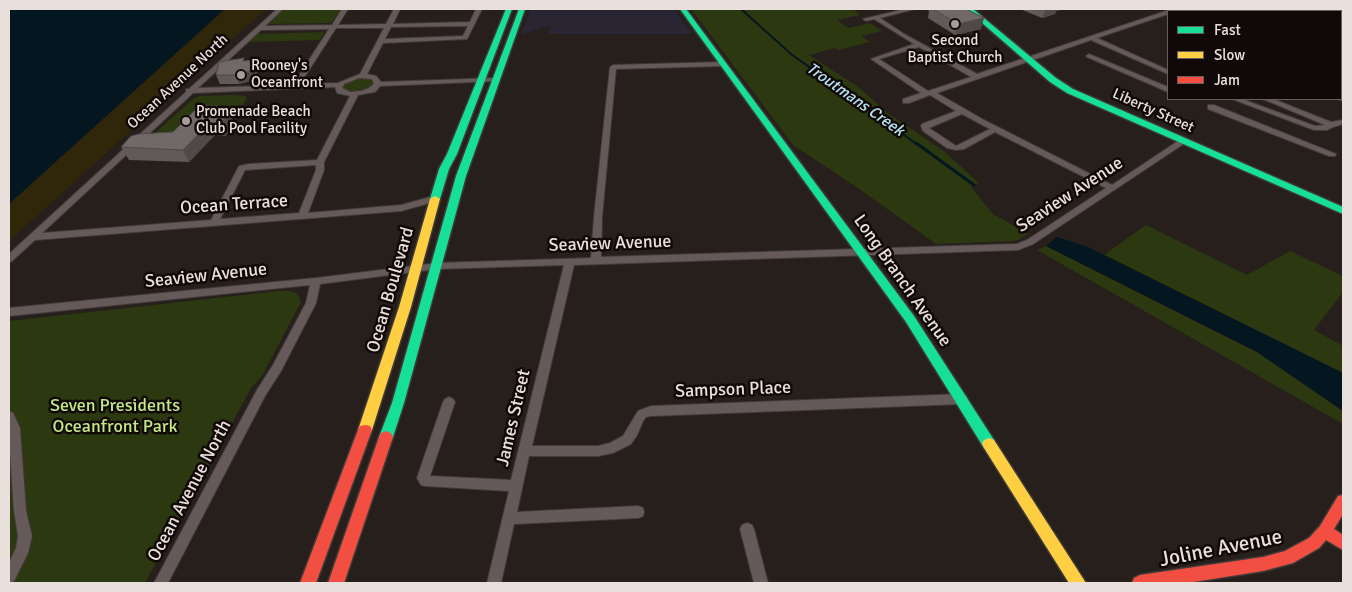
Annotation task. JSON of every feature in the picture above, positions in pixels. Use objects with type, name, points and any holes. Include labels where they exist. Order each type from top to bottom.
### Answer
[{"type":"main road","name":"Ocean Boulevard","points":[[308,583],[370,418],[403,315],[434,199],[444,169],[452,154],[510,9]]},
{"type":"main road","name":"Ocean Boulevard","points":[[336,583],[398,403],[461,176],[522,9]]},
{"type":"main road","name":"Long Branch Avenue","points":[[683,9],[910,319],[1078,583]]},
{"type":"main road","name":"Liberty Street","points":[[969,9],[1053,80],[1070,90],[1343,211]]},
{"type":"main road","name":"Joline Avenue","points":[[1140,583],[1288,558],[1303,551],[1325,531],[1343,501]]},
{"type":"main road","points":[[1325,531],[1343,543]]},
{"type":"street","name":"Ocean Avenue North","points":[[9,259],[280,9]]},
{"type":"street","points":[[295,86],[345,9]]},
{"type":"street","points":[[363,75],[397,9]]},
{"type":"street","points":[[380,42],[461,39],[467,36],[479,9]]},
{"type":"street","points":[[866,19],[912,9]]},
{"type":"street","points":[[906,101],[1167,13]]},
{"type":"street","points":[[875,17],[918,45],[977,77]]},
{"type":"street","points":[[258,28],[472,24]]},
{"type":"street","points":[[1092,38],[1167,72]]},
{"type":"street","points":[[918,45],[874,59],[930,94],[1112,188]]},
{"type":"street","points":[[1089,56],[1167,90]]},
{"type":"street","points":[[1119,70],[1140,60]]},
{"type":"street","points":[[596,260],[598,217],[613,67],[722,64]]},
{"type":"street","points":[[190,91],[339,85],[348,78],[363,75],[377,79],[378,84]]},
{"type":"street","points":[[339,85],[340,91],[355,94],[367,92],[378,84],[496,80]]},
{"type":"street","points":[[302,217],[320,170],[320,162],[355,94]]},
{"type":"street","points":[[1239,100],[1314,128],[1328,128],[1330,125],[1343,122]]},
{"type":"street","points":[[1270,100],[1330,125]]},
{"type":"street","points":[[1211,107],[1332,154]]},
{"type":"street","points":[[962,111],[925,126],[926,130],[956,148],[996,129]]},
{"type":"street","points":[[1273,131],[1290,119]]},
{"type":"street","name":"Seaview Avenue","points":[[9,312],[316,281],[437,266],[1018,247],[1030,242],[1184,141]]},
{"type":"street","points":[[214,223],[242,168],[320,162]]},
{"type":"street","name":"Ocean Terrace","points":[[34,237],[401,208],[434,199]]},
{"type":"street","name":"James Street","points":[[494,583],[515,486],[570,261]]},
{"type":"street","name":"Ocean Avenue North","points":[[161,583],[261,393],[277,368],[311,303],[316,281]]},
{"type":"street","name":"Sampson Place","points":[[524,452],[598,451],[613,448],[627,440],[642,414],[651,411],[962,399]]},
{"type":"street","points":[[449,402],[423,478],[425,481],[515,486]]},
{"type":"street","points":[[9,416],[14,428],[20,512],[25,536],[23,549],[9,576]]},
{"type":"street","points":[[509,518],[638,512]]},
{"type":"street","points":[[748,528],[760,583]]},
{"type":"shaded area","points":[[530,9],[674,9],[693,34],[548,34],[551,25],[521,35]]},
{"type":"green space","points":[[284,9],[341,9],[331,23],[267,24]]},
{"type":"green space","points":[[691,9],[853,9],[860,15],[837,20],[848,28],[870,23],[882,31],[861,36],[870,42],[809,55],[858,87],[889,114],[945,152],[979,183],[971,187],[993,214],[1028,234],[1012,241],[936,244],[855,186],[793,145]]},
{"type":"green space","points":[[324,32],[320,40],[249,42],[258,34]]},
{"type":"green space","points":[[358,78],[374,80],[375,85],[350,92],[342,88],[343,83]]},
{"type":"green space","name":"Promenade Beach Club Pool Facility","points":[[200,96],[246,96],[247,98],[239,112],[230,119],[202,122],[147,140],[193,99]]},
{"type":"green space","points":[[1146,225],[1247,275],[1290,251],[1343,276],[1343,292],[1314,330],[1343,346],[1343,373],[1104,255]]},
{"type":"green space","points":[[1046,246],[1257,352],[1343,411],[1343,424],[1037,250]]},
{"type":"green space","name":"Seven Presidents Oceanfront Park","points":[[279,291],[297,293],[301,302],[262,376],[251,388],[145,583],[9,583],[9,321]]},
{"type":"sand","points":[[164,9],[266,9],[9,241],[9,149]]},
{"type":"water","points":[[9,9],[225,9],[9,204]]},
{"type":"water","points":[[1057,237],[1088,247],[1343,373],[1343,411],[1257,352],[1046,246]]},
{"type":"building","points":[[933,9],[966,9],[984,18],[958,24]]},
{"type":"building","points":[[244,58],[243,61],[256,60],[250,71],[236,75],[216,75],[219,62]]},
{"type":"building","points":[[200,105],[220,106],[224,111],[228,111],[226,113],[230,113],[220,124],[209,123],[183,150],[121,147],[131,136],[173,132]]},
{"type":"waterway","name":"Troutmans Creek","points":[[741,9],[791,54],[918,145]]},
{"type":"waterway","name":"Troutmans Creek","points":[[916,143],[974,185]]},
{"type":"traffic: fast","points":[[435,199],[444,169],[452,154],[509,9]]},
{"type":"traffic: fast","points":[[386,437],[398,403],[461,176],[522,9]]},
{"type":"traffic: fast","points":[[683,9],[910,319],[989,444]]},
{"type":"traffic: fast","points":[[969,9],[1053,80],[1070,91],[1343,211]]},
{"type":"traffic: slow","points":[[365,430],[405,307],[435,199]]},
{"type":"traffic: slow","points":[[989,444],[1078,583]]},
{"type":"traffic: jam","points":[[308,583],[365,430]]},
{"type":"traffic: jam","points":[[336,583],[386,437]]},
{"type":"traffic: jam","points":[[1140,583],[1263,564],[1288,558],[1314,543],[1325,531],[1343,501]]},
{"type":"traffic: jam","points":[[1325,531],[1343,543]]},
{"type":"place","name":"Second Baptist Church","points":[[955,24]]},
{"type":"place","name":"Rooney's Oceanfront","points":[[241,75]]},
{"type":"place","name":"Promenade Beach Club Pool Facility","points":[[186,121]]}]
